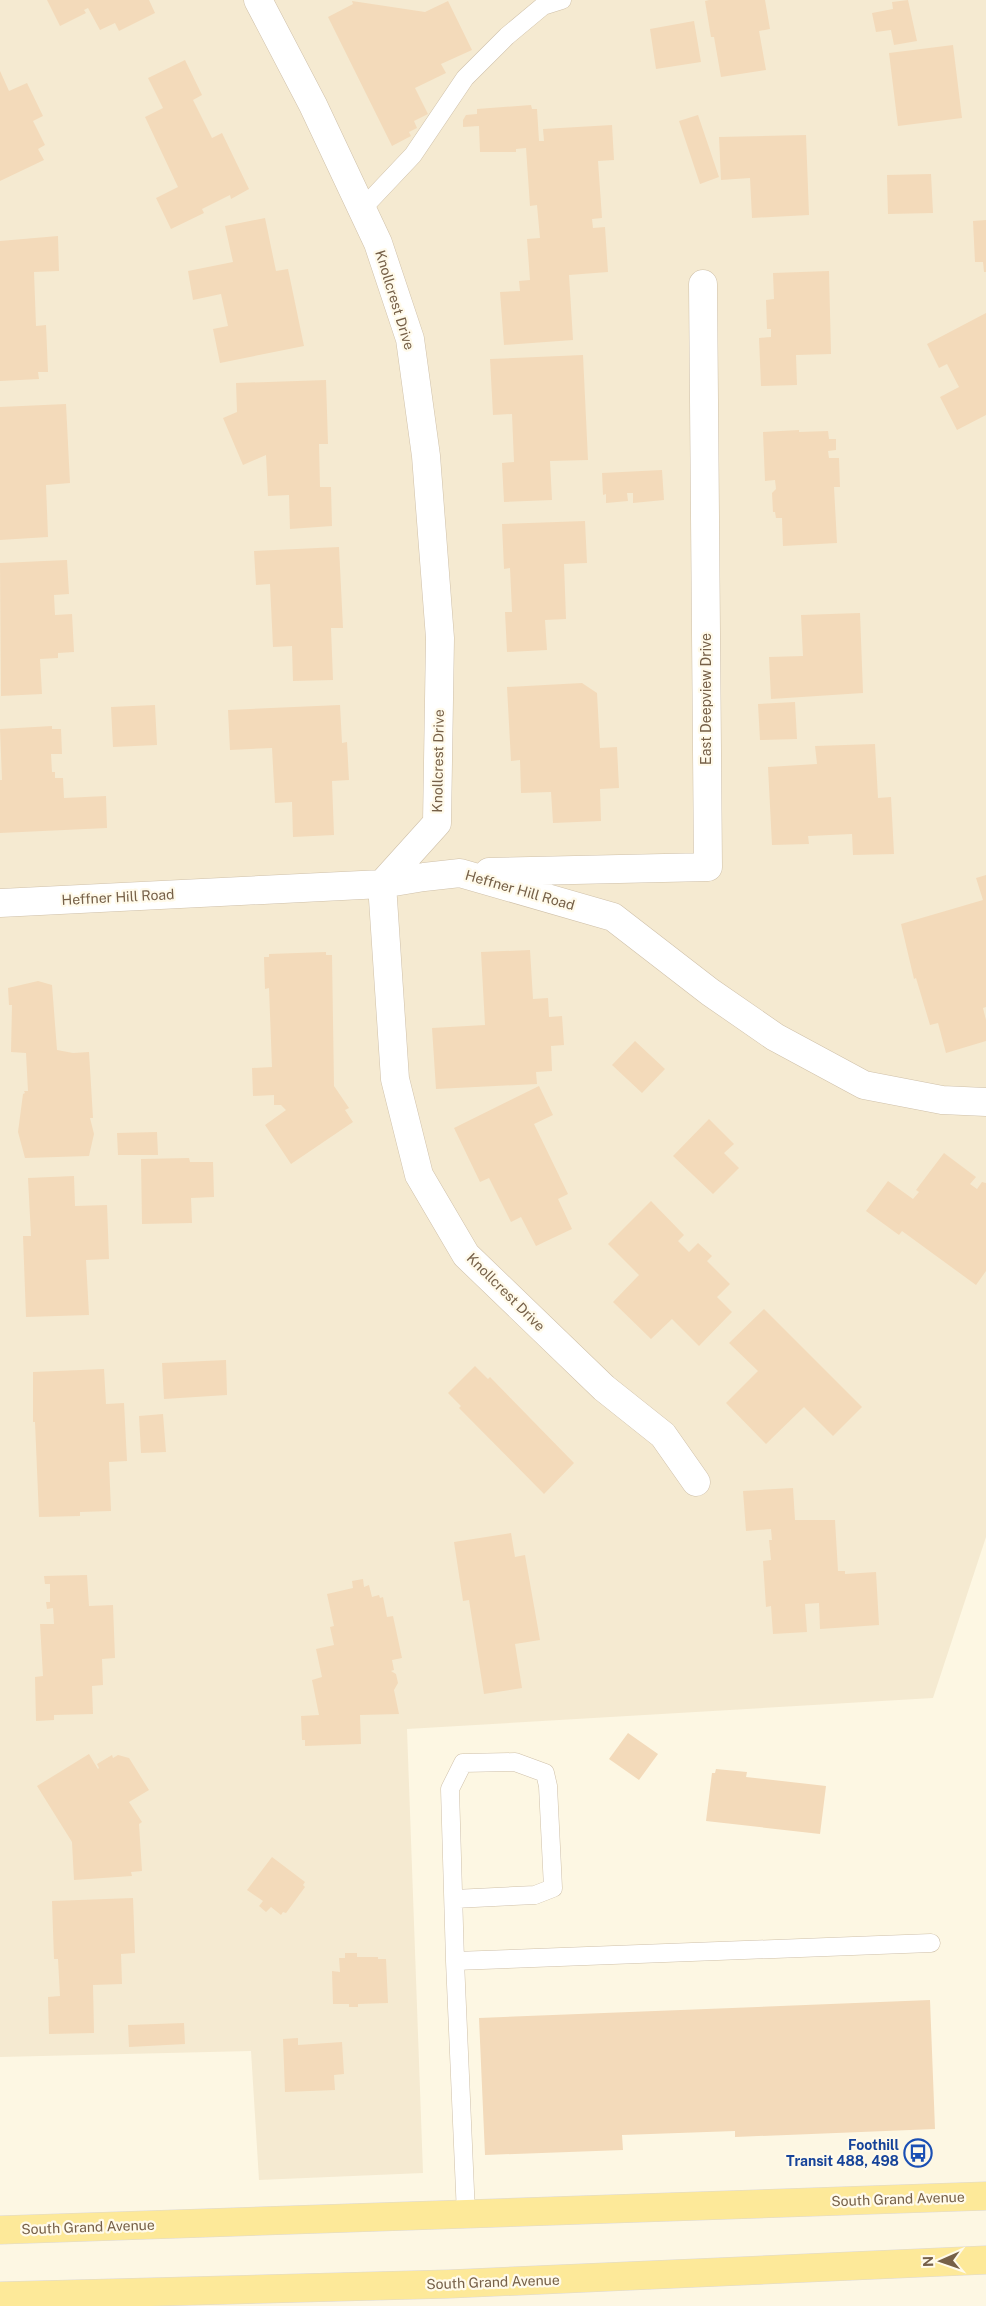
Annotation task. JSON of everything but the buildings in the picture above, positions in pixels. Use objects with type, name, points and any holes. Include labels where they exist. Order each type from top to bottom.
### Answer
[{"type":"main road","name":"South Grand Avenue","points":[[0,2230],[986,2196]]},
{"type":"main road","name":"South Grand Avenue","points":[[0,2296],[449,2284],[986,2260]]},
{"type":"street","name":"Knollcrest Drive","points":[[258,0],[313,105],[378,243],[410,339],[426,456],[440,638],[436,823],[382,884],[395,1079],[419,1175],[466,1255],[604,1388],[663,1435],[696,1482]]},
{"type":"street","name":"East Deepview Drive","points":[[460,873],[708,867],[703,284]]},
{"type":"street","name":"Heffner Hill Road","points":[[0,903],[382,884],[460,873],[613,917],[710,992],[775,1038],[864,1086],[942,1100],[986,1102]]},
{"type":"lane","points":[[362,209],[413,155],[465,78],[507,36],[543,6],[562,0]]},
{"type":"lane","points":[[454,1899],[535,1895],[553,1888],[548,1786],[545,1773],[515,1762],[462,1763],[450,1789],[455,1960],[466,2214]]},
{"type":"lane","points":[[455,1960],[931,1943]]},
{"type":"shaded area","points":[[0,0],[986,0],[986,1537],[933,1698],[407,1729],[423,2173],[259,2180],[251,2051],[0,2057]]},
{"type":"place","name":"Foothill Transit 488, 498","points":[[918,2153]]}]
